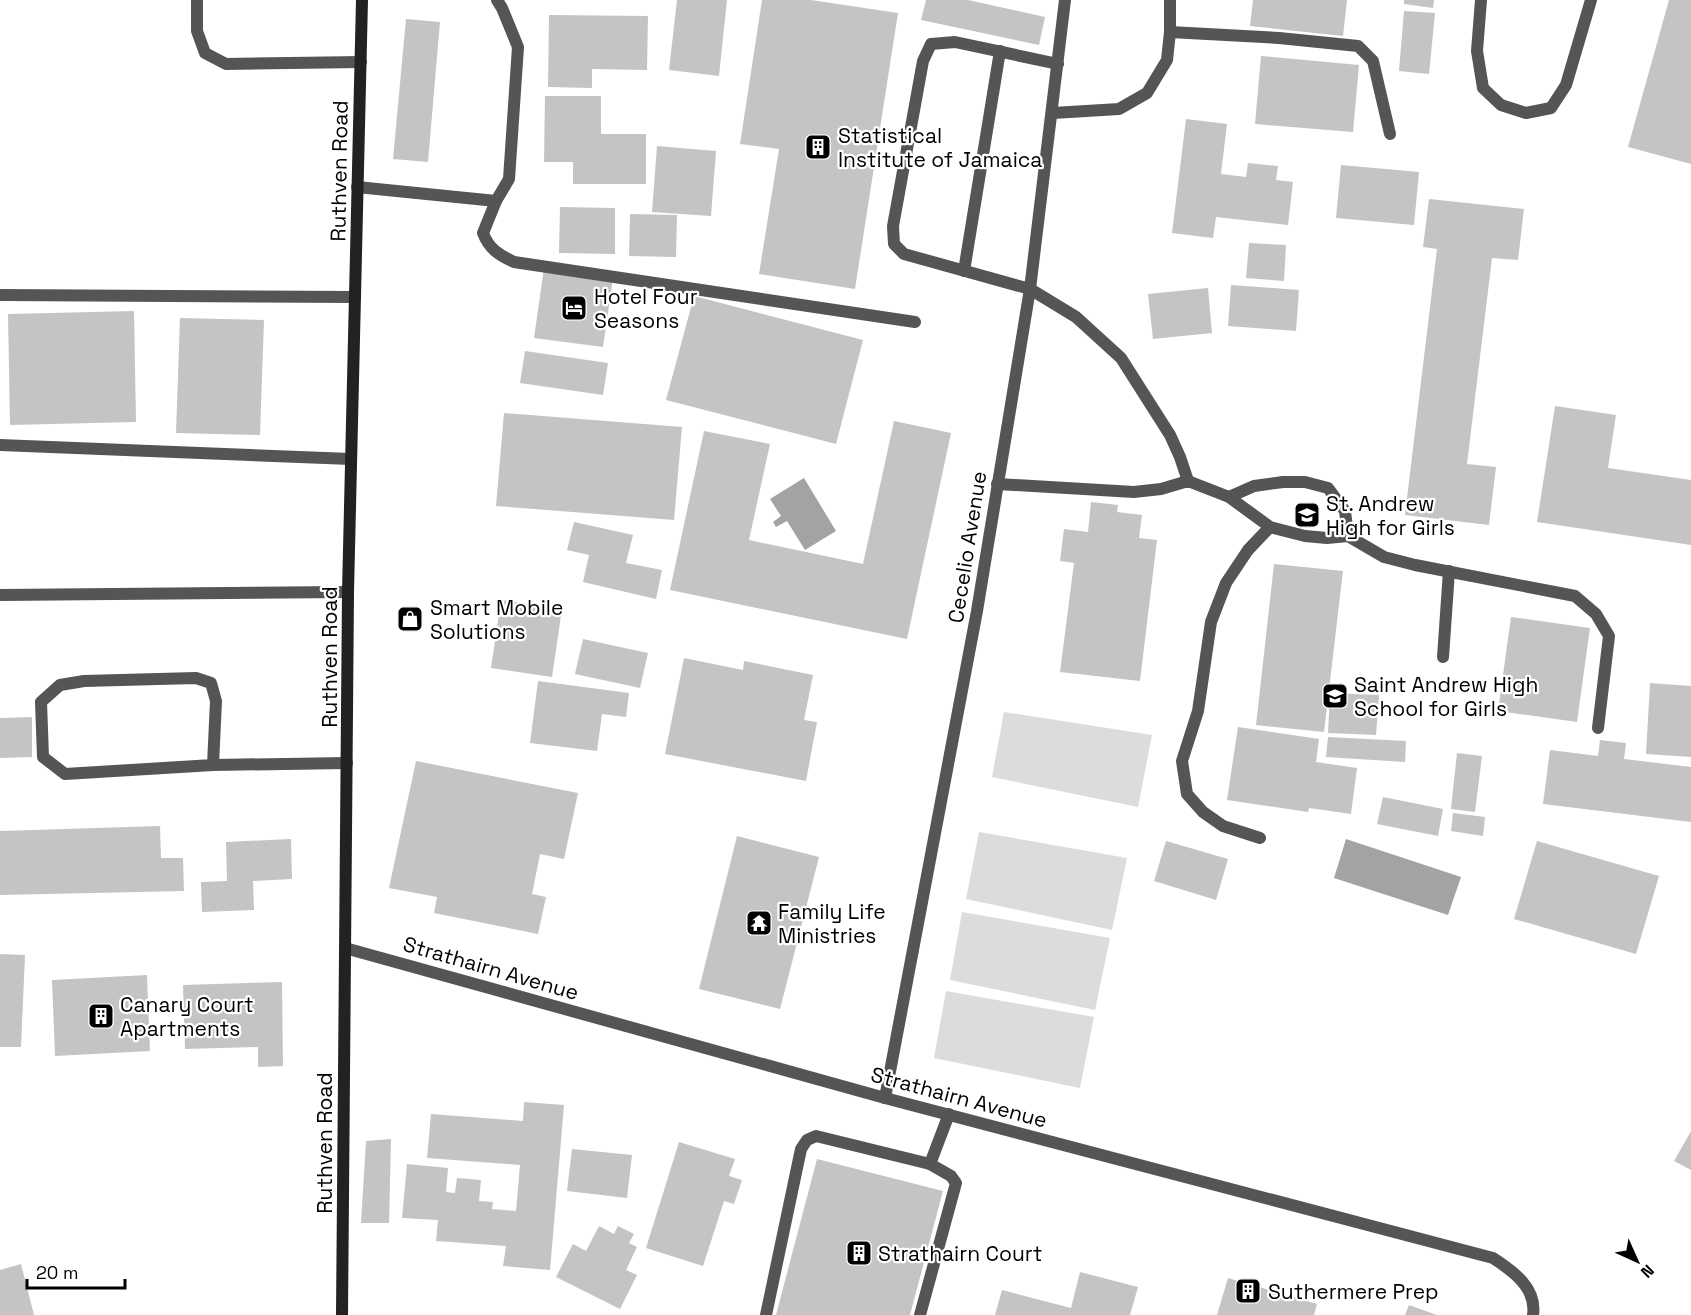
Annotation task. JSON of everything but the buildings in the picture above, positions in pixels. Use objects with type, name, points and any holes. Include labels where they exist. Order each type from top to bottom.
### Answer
[{"type":"street","points":[[197,0],[197,31],[205,53],[226,64],[361,62]]},
{"type":"street","name":"Ruthven Road","points":[[342,1315],[348,592],[362,0]]},
{"type":"street","points":[[496,0],[502,8],[518,47],[509,179],[496,201],[483,233],[487,244],[498,254],[514,262],[915,322]]},
{"type":"street","name":"Cecelio Avenue","points":[[885,1098],[975,622],[1030,289],[1065,0]]},
{"type":"street","points":[[1053,113],[1119,109],[1147,93],[1167,60],[1170,0]]},
{"type":"street","points":[[1481,0],[1477,51],[1484,88],[1501,105],[1526,113],[1551,108],[1566,84],[1591,0]]},
{"type":"street","points":[[1170,32],[1279,38],[1358,46],[1373,61],[1390,134]]},
{"type":"street","points":[[1058,64],[955,42],[931,44],[922,61],[893,226],[894,244],[904,254],[1030,289],[1076,317],[1121,358],[1170,435],[1188,481]]},
{"type":"street","points":[[964,271],[1000,51]]},
{"type":"street","points":[[357,187],[496,201]]},
{"type":"street","points":[[0,295],[355,297]]},
{"type":"street","points":[[0,445],[351,459]]},
{"type":"street","points":[[997,484],[1134,492],[1161,489],[1188,481],[1229,497],[1270,527],[1305,536],[1327,538],[1348,536],[1384,557],[1575,596],[1596,614],[1609,636],[1598,728]]},
{"type":"street","points":[[1229,497],[1254,486],[1283,482],[1305,482],[1328,488],[1345,511],[1348,536]]},
{"type":"street","points":[[1260,838],[1223,826],[1203,812],[1187,794],[1182,761],[1198,711],[1211,622],[1226,583],[1248,550],[1270,527]]},
{"type":"street","points":[[1443,657],[1449,571]]},
{"type":"street","points":[[0,595],[348,592]]},
{"type":"street","points":[[213,765],[216,701],[211,683],[196,678],[84,681],[60,685],[41,702],[43,757],[66,774],[213,765],[347,763]]},
{"type":"street","name":"Strathairn Avenue","points":[[345,948],[885,1098],[1493,1258],[1513,1271],[1527,1286],[1534,1306],[1533,1315]]},
{"type":"street","points":[[930,1164],[949,1114]]},
{"type":"street","points":[[766,1315],[801,1149],[807,1140],[816,1136],[930,1164],[951,1176],[956,1183],[920,1315]]},
{"type":"shaded area","points":[[804,478],[836,531],[805,550],[787,521],[776,527],[773,522],[781,516],[770,499]]},
{"type":"shaded area","points":[[1004,712],[1152,735],[1138,807],[992,777]]},
{"type":"shaded area","points":[[979,832],[1127,858],[1112,930],[966,899]]},
{"type":"shaded area","points":[[1346,839],[1461,877],[1448,915],[1334,878]]},
{"type":"shaded area","points":[[962,912],[1110,938],[1095,1010],[950,980]]},
{"type":"shaded area","points":[[946,991],[1094,1017],[1080,1088],[934,1058]]},
{"type":"place","name":"Statistical Institute of Jamaica","points":[[818,147]]},
{"type":"place","name":"Hotel Four Seasons","points":[[574,308]]},
{"type":"place","name":"St. Andrew High for Girls","points":[[1307,515]]},
{"type":"place","name":"Smart Mobile Solutions","points":[[410,619]]},
{"type":"place","name":"Saint Andrew High School for Girls","points":[[1335,696]]},
{"type":"place","name":"Family Life Ministries","points":[[759,923]]},
{"type":"place","name":"Canary Court Apartments","points":[[101,1016]]},
{"type":"place","name":"Strathairn Court","points":[[859,1253]]},
{"type":"place","name":"Suthermere Prep","points":[[1248,1291]]}]
